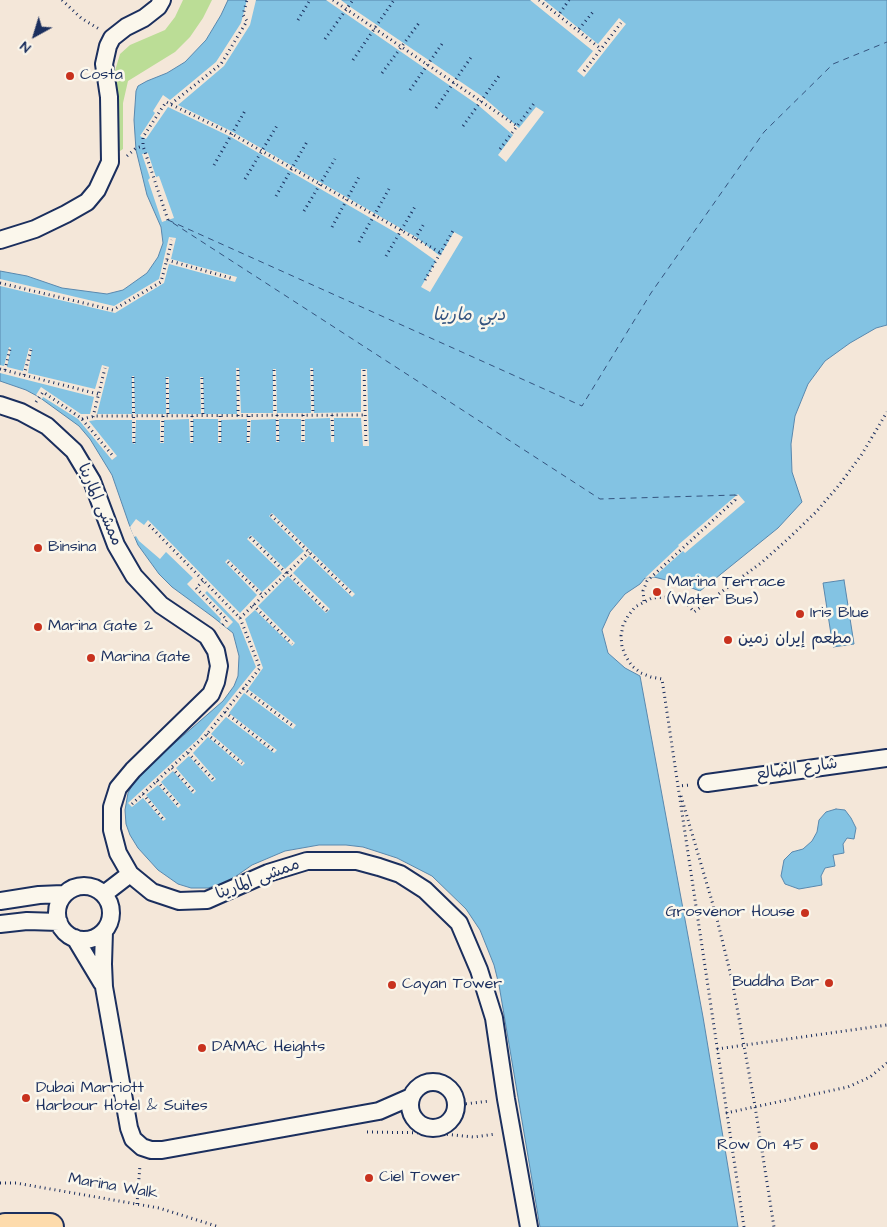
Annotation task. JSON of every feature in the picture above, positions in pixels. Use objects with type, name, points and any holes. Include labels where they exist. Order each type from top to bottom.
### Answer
[{"type":"main road","points":[[5,1227],[50,1227]]},
{"type":"street","points":[[0,240],[35,229],[66,214],[87,202],[102,182],[110,162],[109,97],[104,64],[108,46],[112,38],[126,27],[144,18],[158,7],[162,0]]},
{"type":"street","name":"ممشى المارينا","points":[[0,405],[27,415],[47,426],[74,451],[92,481],[116,544],[134,576],[161,605],[209,640],[216,651],[219,666],[216,682],[210,694],[133,770],[118,788],[112,807],[112,830],[118,853],[130,874],[152,892],[179,901],[207,900],[268,873],[307,861],[357,861],[379,866],[400,874],[425,890],[459,924],[479,970],[494,1018],[506,1099],[530,1227]]},
{"type":"street","name":"شارع الضالع","points":[[708,783],[887,758]]},
{"type":"street","points":[[104,894],[130,874]]},
{"type":"street","points":[[104,931],[91,939],[76,938],[61,928],[58,922],[57,911],[63,894],[79,886],[88,886],[104,894],[108,901],[111,916],[104,931],[104,987],[129,1128],[133,1139],[142,1147],[162,1150],[379,1111],[412,1096]]},
{"type":"street","points":[[0,901],[39,895],[63,894]]},
{"type":"street","points":[[0,924],[27,920],[58,922]]},
{"type":"street","points":[[76,938],[104,987]]},
{"type":"street","points":[[379,1111],[414,1119],[426,1127],[440,1127],[447,1124],[455,1112],[456,1105],[450,1090],[437,1082],[422,1085],[415,1090],[410,1104],[414,1119]]},
{"type":"path","points":[[62,0],[81,18],[112,38]]},
{"type":"path","points":[[171,104],[221,64],[247,21],[243,15],[247,0]]},
{"type":"path","points":[[298,20],[310,0]]},
{"type":"path","points":[[333,0],[516,126]]},
{"type":"path","points":[[325,39],[353,0]]},
{"type":"path","points":[[353,60],[394,0]]},
{"type":"path","points":[[539,0],[600,49]]},
{"type":"path","points":[[560,13],[569,0]]},
{"type":"path","points":[[579,29],[593,12]]},
{"type":"path","points":[[382,73],[419,23]]},
{"type":"path","points":[[584,71],[621,23]]},
{"type":"path","points":[[410,90],[444,41]]},
{"type":"path","points":[[436,108],[472,56]]},
{"type":"path","points":[[463,126],[499,76]]},
{"type":"path","points":[[168,220],[143,146],[143,137],[166,102],[232,134],[441,253]]},
{"type":"path","points":[[500,149],[535,102]]},
{"type":"path","points":[[214,165],[246,108]]},
{"type":"path","points":[[245,179],[278,124]]},
{"type":"path","points":[[276,196],[308,140]]},
{"type":"path","points":[[304,212],[335,159]]},
{"type":"path","points":[[332,227],[360,175]]},
{"type":"path","points":[[359,242],[389,190]]},
{"type":"path","points":[[386,256],[416,205]]},
{"type":"path","points":[[415,239],[425,222]]},
{"type":"path","points":[[425,280],[454,229]]},
{"type":"path","points":[[0,283],[113,310],[161,282],[172,240]]},
{"type":"path","points":[[167,260],[234,279]]},
{"type":"path","points":[[5,370],[10,349]]},
{"type":"path","points":[[24,375],[31,350]]},
{"type":"path","points":[[93,417],[105,368]]},
{"type":"path","points":[[0,369],[98,394]]},
{"type":"path","points":[[238,370],[238,416]]},
{"type":"path","points":[[274,370],[278,441]]},
{"type":"path","points":[[312,370],[313,415]]},
{"type":"path","points":[[364,370],[366,445]]},
{"type":"path","points":[[133,377],[134,442]]},
{"type":"path","points":[[167,378],[168,416]]},
{"type":"path","points":[[202,378],[202,416]]},
{"type":"path","points":[[27,415],[43,392],[82,419],[113,456]]},
{"type":"path","points":[[303,415],[303,441]]},
{"type":"path","points":[[332,415],[333,440]]},
{"type":"path","points":[[82,419],[134,416],[365,415]]},
{"type":"path","points":[[162,442],[163,416]]},
{"type":"path","points":[[192,416],[192,442]]},
{"type":"path","points":[[220,416],[220,442]]},
{"type":"path","points":[[248,442],[249,416]]},
{"type":"path","points":[[644,601],[643,591],[647,581],[735,500],[737,498],[736,495]]},
{"type":"path","points":[[271,515],[352,595]]},
{"type":"path","points":[[250,537],[327,611]]},
{"type":"path","points":[[240,618],[309,552]]},
{"type":"path","points":[[228,562],[263,596]]},
{"type":"path","points":[[203,581],[196,588],[228,620],[209,640]]},
{"type":"path","points":[[253,605],[292,644]]},
{"type":"path","points":[[243,688],[293,726]]},
{"type":"path","points":[[225,712],[274,751]]},
{"type":"path","points":[[207,734],[242,763]]},
{"type":"path","points":[[188,753],[213,779]]},
{"type":"path","points":[[172,768],[193,791]]},
{"type":"path","points":[[157,781],[178,806]]},
{"type":"path","points":[[678,786],[716,915],[732,980],[756,1106],[774,1227]]},
{"type":"path","points":[[142,794],[163,819]]},
{"type":"path","points":[[717,1049],[887,1025]]},
{"type":"path","points":[[726,1113],[848,1087],[870,1077],[887,1063]]},
{"type":"path","points":[[456,1105],[506,1099]]},
{"type":"path","points":[[137,1204],[142,1147]]},
{"type":"path","name":"Marina Walk","points":[[0,1183],[16,1183],[159,1208],[219,1227]]},
{"type":"green space","points":[[183,0],[212,0],[190,37],[175,52],[128,81],[123,103],[123,149],[120,151],[116,149],[114,74],[120,54],[130,45],[165,30],[175,17]]},
{"type":"water","name":"دبي مارينا","points":[[228,0],[887,0],[887,325],[876,328],[850,343],[825,361],[808,384],[795,416],[791,444],[792,472],[802,502],[778,528],[700,591],[654,577],[645,578],[640,584],[625,594],[610,612],[602,630],[608,653],[625,668],[640,676],[703,1017],[738,1227],[540,1227],[494,965],[480,930],[466,909],[432,876],[397,858],[363,847],[319,845],[285,851],[252,865],[229,881],[208,888],[191,888],[178,884],[158,870],[138,848],[130,835],[126,824],[125,810],[128,793],[138,775],[223,701],[234,686],[238,676],[239,656],[233,633],[172,587],[159,574],[138,545],[112,475],[90,439],[79,426],[39,397],[26,390],[0,381],[0,271],[27,276],[62,288],[107,294],[123,290],[147,273],[158,257],[163,243],[161,227],[147,195],[136,150],[134,120],[136,91],[138,86],[167,73],[185,62],[206,40]]},
{"type":"water","points":[[844,580],[854,644],[833,647],[823,583]]},
{"type":"water","points":[[836,809],[845,810],[851,818],[856,828],[854,839],[847,838],[843,844],[844,853],[833,855],[835,866],[825,868],[821,876],[822,885],[799,889],[785,884],[781,876],[784,860],[792,852],[803,849],[812,841],[817,832],[819,820],[826,812]]},
{"type":"pier","points":[[247,0],[256,0],[250,25],[224,66],[178,105],[233,132],[416,237],[440,256],[454,232],[463,237],[430,292],[421,287],[436,261],[398,234],[231,137],[168,107],[146,139],[140,136],[155,113],[153,111],[163,95],[170,100],[216,62],[241,23]]},
{"type":"pier","points":[[326,0],[341,0],[483,97],[519,128],[536,107],[544,112],[506,162],[498,155],[513,135],[478,105]]},
{"type":"pier","points":[[530,0],[544,0],[598,44],[619,18],[626,24],[584,77],[577,71],[593,51]]},
{"type":"pier","points":[[148,153],[156,177],[159,176],[174,218],[162,222],[148,180],[150,178],[142,154]]},
{"type":"pier","points":[[169,237],[176,238],[171,259],[237,277],[235,282],[169,264],[164,283],[115,313],[0,286],[0,279],[114,306],[159,279]]},
{"type":"pier","points":[[9,347],[11,348],[7,367],[23,371],[29,348],[32,349],[28,373],[95,389],[102,365],[109,367],[97,414],[132,414],[132,376],[134,376],[135,414],[166,414],[166,377],[169,377],[169,414],[201,414],[200,377],[203,377],[204,414],[237,414],[236,368],[239,368],[241,413],[273,413],[273,369],[276,369],[277,413],[311,413],[310,368],[313,368],[314,413],[361,412],[361,369],[367,369],[369,446],[363,446],[361,418],[334,418],[334,442],[331,442],[330,418],[305,419],[305,442],[301,442],[301,419],[279,419],[279,442],[276,442],[276,419],[251,420],[250,443],[247,443],[247,419],[221,420],[221,443],[218,443],[218,419],[193,419],[193,443],[190,443],[189,419],[164,420],[164,443],[160,443],[160,420],[136,420],[135,444],[132,443],[132,420],[89,421],[117,456],[112,460],[78,419],[43,397],[42,399],[36,395],[41,387],[81,414],[90,414],[94,397],[0,373],[0,365],[4,366]]},
{"type":"pier","points":[[738,494],[745,502],[685,553],[683,551],[654,577],[645,578],[678,545]]},
{"type":"pier","points":[[272,513],[355,594],[352,597],[309,556],[293,573],[330,609],[326,613],[288,576],[258,606],[295,643],[292,646],[255,610],[245,619],[263,668],[248,689],[296,725],[293,729],[244,693],[229,713],[277,750],[274,753],[226,717],[211,734],[245,763],[242,766],[208,737],[193,753],[216,779],[212,782],[189,756],[176,768],[196,791],[193,794],[173,771],[161,782],[181,805],[178,808],[158,785],[146,795],[166,819],[163,821],[143,798],[132,807],[128,803],[198,739],[256,667],[239,624],[207,591],[205,593],[233,622],[227,628],[220,622],[221,619],[187,584],[193,578],[166,552],[160,559],[139,541],[136,536],[134,537],[130,527],[136,519],[144,525],[148,520],[240,613],[257,595],[225,562],[228,559],[262,592],[282,573],[247,539],[251,535],[285,569],[304,551],[269,516]]},
{"type":"ferry route","points":[[168,220],[582,406],[651,293],[764,132],[833,64],[887,42]]},
{"type":"ferry route","points":[[173,223],[600,499],[736,495]]},
{"type":"place","name":"Costa","points":[[70,76]]},
{"type":"place","name":"Binsina","points":[[38,548]]},
{"type":"place","name":"Marina Terrace (Water Bus)","points":[[657,592]]},
{"type":"place","name":"Iris Blue","points":[[800,614]]},
{"type":"place","name":"Marina Gate 2","points":[[38,627]]},
{"type":"place","name":"مطعم إيران زمين","points":[[728,640]]},
{"type":"place","name":"Marina Gate","points":[[91,658]]},
{"type":"place","name":"Grosvenor House","points":[[805,913]]},
{"type":"place","name":"Buddha Bar","points":[[829,983]]},
{"type":"place","name":"Cayan Tower","points":[[392,985]]},
{"type":"place","name":"DAMAC Heights","points":[[202,1048]]},
{"type":"place","name":"Dubai Marriott Harbour Hotel & Suites","points":[[26,1098]]},
{"type":"place","name":"Row On 45","points":[[814,1146]]},
{"type":"place","name":"Ciel Tower","points":[[369,1178]]}]
